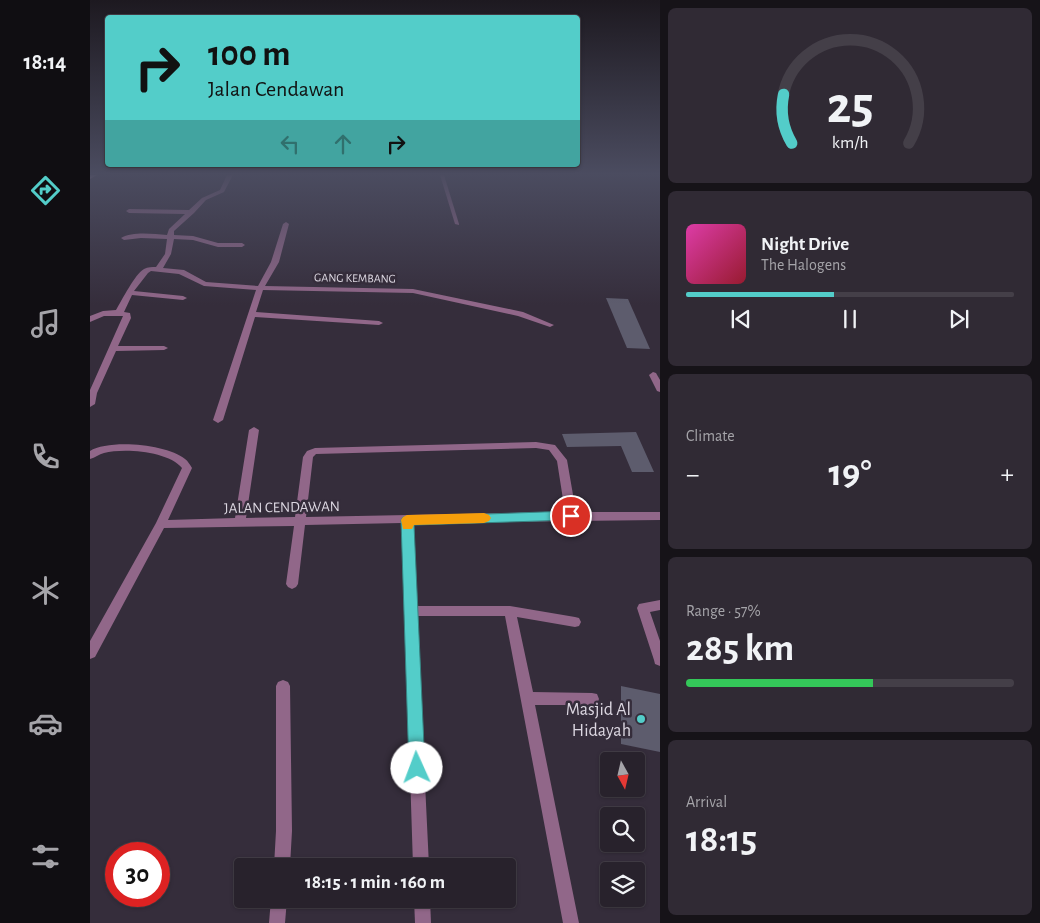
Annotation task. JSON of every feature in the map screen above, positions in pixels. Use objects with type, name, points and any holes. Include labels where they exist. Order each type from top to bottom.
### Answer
[{"type":"street","points":[[119,313],[129,293],[145,271],[159,269],[170,253],[171,230],[185,218]]},
{"type":"street","points":[[218,420],[260,288],[274,262],[286,224]]},
{"type":"street","points":[[124,238],[140,236],[193,238],[218,245],[242,246]]},
{"type":"street","name":"GANG KEMBANG","points":[[159,269],[185,273],[199,283],[204,284],[260,288],[413,291],[520,314],[550,325]]},
{"type":"street","points":[[129,293],[183,298]]},
{"type":"street","points":[[90,320],[100,313],[127,315],[90,404]]},
{"type":"street","points":[[251,314],[379,322]]},
{"type":"street","points":[[113,349],[164,348]]},
{"type":"street","points":[[653,375],[660,389]]},
{"type":"street","points":[[240,522],[254,430]]},
{"type":"street","points":[[292,584],[308,458],[310,453],[315,451],[536,445],[552,447],[560,455],[564,464],[571,516]]},
{"type":"street","points":[[90,456],[95,450],[127,448],[172,455],[185,464],[187,468],[161,524],[90,653]]},
{"type":"street","name":"JALAN CENDAWAN","points":[[161,524],[660,516]]},
{"type":"street","points":[[407,520],[421,858]]},
{"type":"street","points":[[660,605],[644,608],[660,660]]},
{"type":"street","points":[[411,611],[510,611],[575,622]]},
{"type":"street","points":[[510,611],[571,923]]},
{"type":"street","points":[[282,858],[283,686]]},
{"type":"street","points":[[526,698],[592,699]]},
{"type":"street","points":[[277,923],[278,908]]},
{"type":"street","points":[[422,908],[423,923]]},
{"type":"lane","points":[[455,218],[457,224]]},
{"type":"building","points":[[606,298],[628,299],[650,349],[627,348]]},
{"type":"building","points":[[636,432],[654,472],[632,472],[621,446],[567,447],[562,434]]},
{"type":"building","name":"Masjid Al Hidayah","points":[[621,686],[660,694],[660,752],[621,744]]},
{"type":"slow traffic","points":[[408,525],[407,520],[484,518]]},
{"type":"place","name":"Masjid Al Hidayah","points":[[641,719]]},
{"type":"route","points":[[417,768],[407,520],[571,516]]}]
